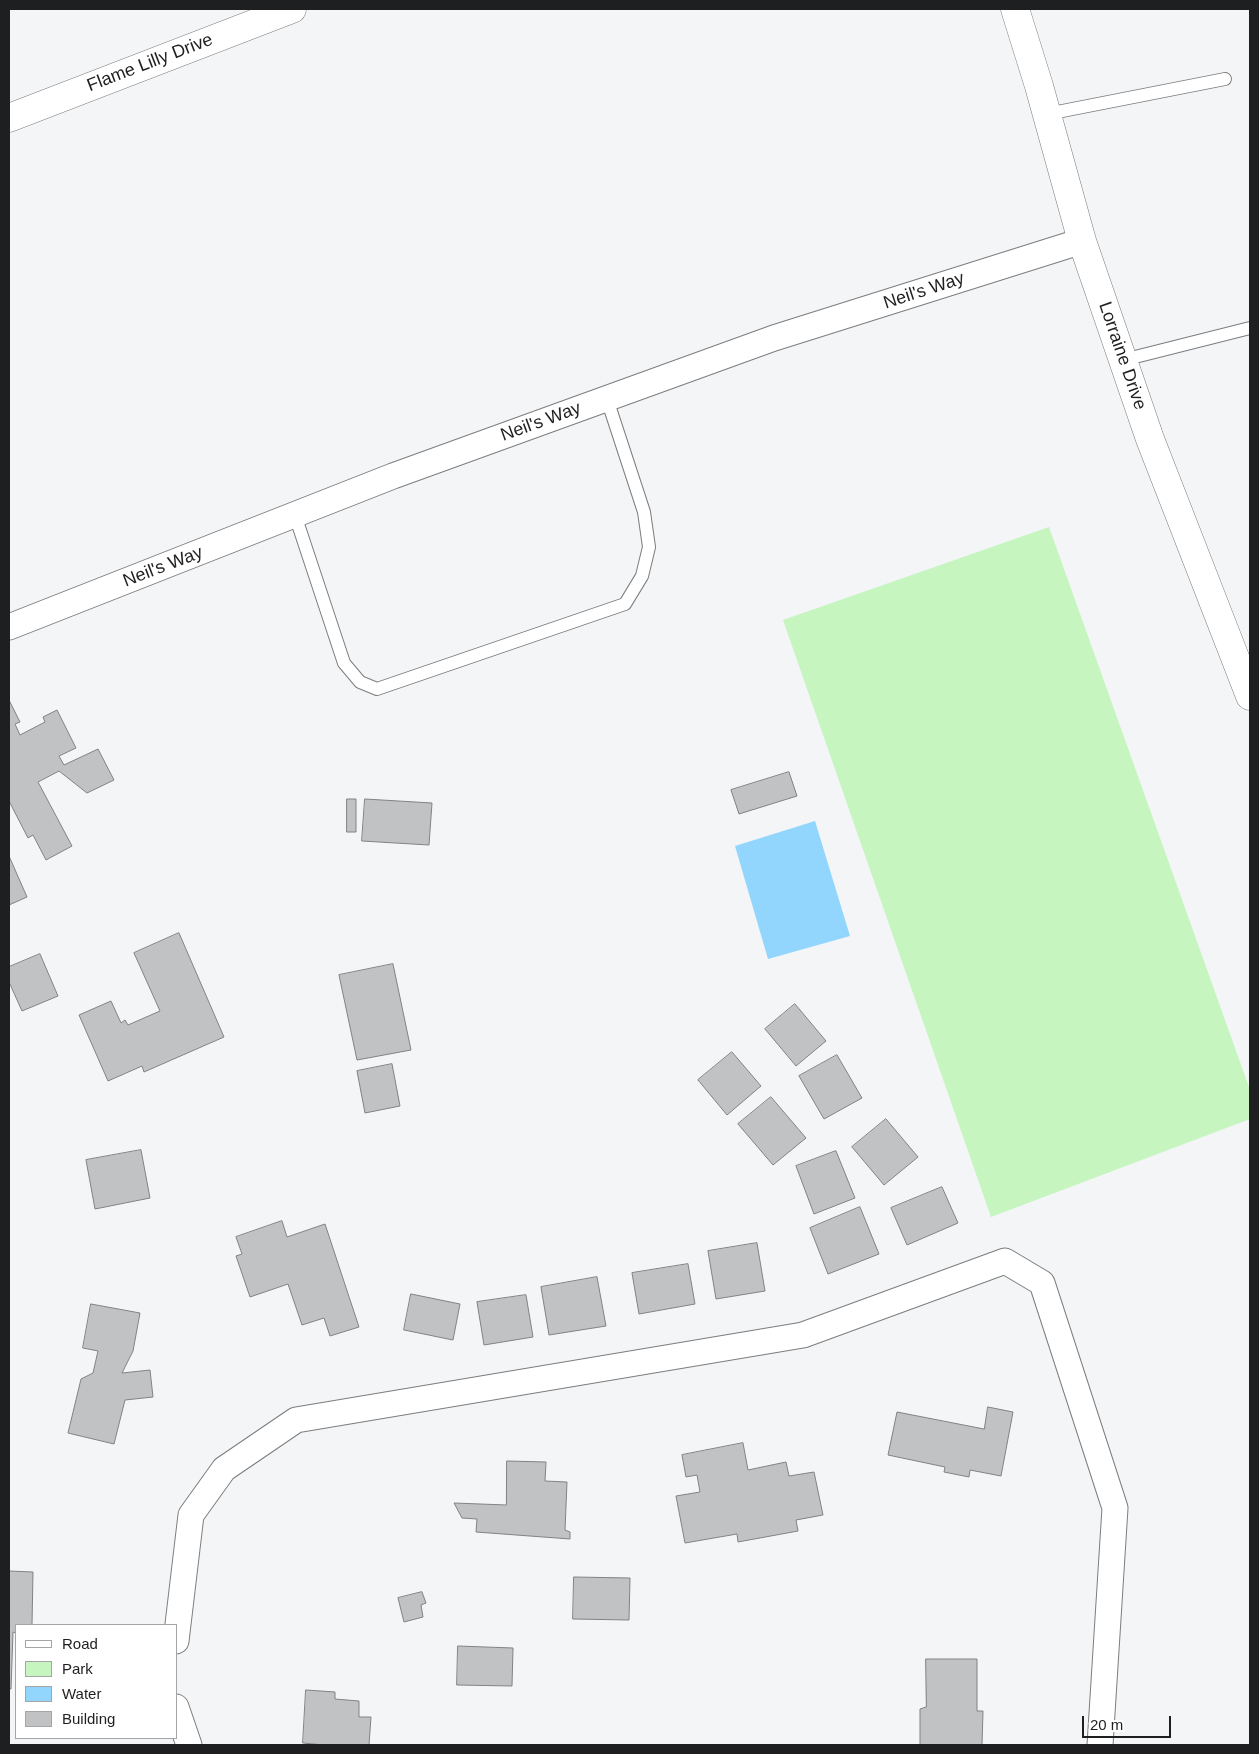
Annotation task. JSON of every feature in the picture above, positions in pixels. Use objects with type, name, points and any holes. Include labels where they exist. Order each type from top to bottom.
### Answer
[{"type":"street","name":"Flame Lilly Drive","points":[[12,114],[292,9]]},
{"type":"street","name":"Lorraine Drive","points":[[1016,9],[1082,241],[1150,439],[1250,696]]},
{"type":"street","name":"Neil's Way","points":[[9,627],[394,476],[774,338],[1082,241]]},
{"type":"street","points":[[178,1624],[191,1516],[224,1469],[296,1420],[803,1335],[1005,1261],[1042,1283],[1115,1508],[1100,1745]]},
{"type":"street","points":[[178,1713],[189,1745]]},
{"type":"lane","points":[[1047,114],[1225,79]]},
{"type":"lane","points":[[1123,360],[1250,328]]},
{"type":"lane","points":[[295,515],[344,663],[360,682],[377,689],[625,604],[642,576],[649,547],[644,512],[606,399]]},
{"type":"green space","points":[[1049,527],[1250,1090],[1250,1119],[991,1217],[783,620]]},
{"type":"water","points":[[815,821],[850,936],[768,959],[735,846]]},
{"type":"building","points":[[9,700],[20,722],[15,724],[20,735],[45,722],[43,717],[57,710],[76,748],[59,756],[64,765],[98,749],[114,780],[87,793],[59,771],[38,782],[72,846],[46,860],[33,835],[28,838],[9,801]]},
{"type":"building","points":[[789,772],[797,796],[739,814],[731,790]]},
{"type":"building","points":[[347,799],[356,799],[356,832],[347,832]]},
{"type":"building","points":[[365,799],[432,803],[429,845],[362,841]]},
{"type":"building","points":[[9,856],[27,897],[9,905]]},
{"type":"building","points":[[179,933],[224,1037],[144,1072],[142,1066],[108,1081],[79,1015],[111,1001],[121,1023],[125,1020],[128,1025],[160,1011],[134,953]]},
{"type":"building","points":[[40,954],[58,996],[22,1011],[9,982],[9,967]]},
{"type":"building","points":[[393,964],[411,1050],[357,1060],[339,975]]},
{"type":"building","points":[[795,1004],[826,1041],[796,1066],[765,1029]]},
{"type":"building","points":[[732,1052],[761,1086],[727,1115],[698,1080]]},
{"type":"building","points":[[837,1055],[862,1098],[824,1119],[799,1076]]},
{"type":"building","points":[[392,1064],[400,1106],[365,1113],[357,1071]]},
{"type":"building","points":[[771,1097],[806,1138],[773,1165],[738,1124]]},
{"type":"building","points":[[886,1119],[918,1157],[884,1185],[852,1147]]},
{"type":"building","points":[[141,1150],[150,1198],[95,1209],[86,1160]]},
{"type":"building","points":[[836,1151],[855,1198],[814,1214],[796,1166]]},
{"type":"building","points":[[942,1187],[958,1223],[907,1245],[891,1208]]},
{"type":"building","points":[[860,1207],[879,1254],[828,1274],[810,1228]]},
{"type":"building","points":[[282,1221],[287,1237],[325,1224],[359,1327],[330,1336],[324,1318],[302,1325],[288,1284],[250,1297],[236,1256],[242,1254],[236,1237]]},
{"type":"building","points":[[757,1243],[765,1291],[716,1299],[708,1251]]},
{"type":"building","points":[[688,1264],[695,1304],[639,1314],[632,1273]]},
{"type":"building","points":[[597,1277],[606,1326],[549,1335],[541,1287]]},
{"type":"building","points":[[411,1294],[460,1304],[453,1340],[404,1330]]},
{"type":"building","points":[[526,1295],[533,1337],[484,1345],[477,1302]]},
{"type":"building","points":[[91,1304],[140,1313],[133,1351],[122,1373],[150,1370],[153,1397],[125,1400],[114,1444],[68,1433],[81,1379],[93,1373],[98,1351],[83,1348]]},
{"type":"building","points":[[988,1407],[1013,1412],[1001,1476],[970,1470],[969,1477],[944,1472],[945,1467],[888,1455],[897,1412],[984,1429]]},
{"type":"building","points":[[743,1443],[748,1470],[786,1462],[789,1476],[814,1472],[823,1515],[796,1520],[798,1531],[738,1542],[737,1534],[685,1543],[676,1496],[700,1492],[697,1475],[686,1477],[682,1455]]},
{"type":"building","points":[[507,1461],[546,1462],[545,1481],[567,1482],[565,1530],[570,1532],[570,1539],[476,1532],[477,1519],[462,1518],[454,1503],[506,1505]]},
{"type":"building","points":[[9,1571],[33,1572],[32,1624],[15,1624],[15,1633],[13,1632],[11,1689],[9,1689]]},
{"type":"building","points":[[574,1577],[630,1578],[629,1620],[573,1619]]},
{"type":"building","points":[[422,1592],[426,1603],[421,1605],[423,1617],[404,1622],[398,1598]]},
{"type":"building","points":[[458,1646],[513,1648],[512,1686],[457,1685]]},
{"type":"building","points":[[926,1659],[977,1659],[977,1711],[983,1711],[982,1745],[920,1745],[920,1709],[926,1707]]},
{"type":"building","points":[[306,1690],[335,1692],[335,1699],[359,1701],[359,1717],[371,1717],[369,1745],[303,1743]]}]
